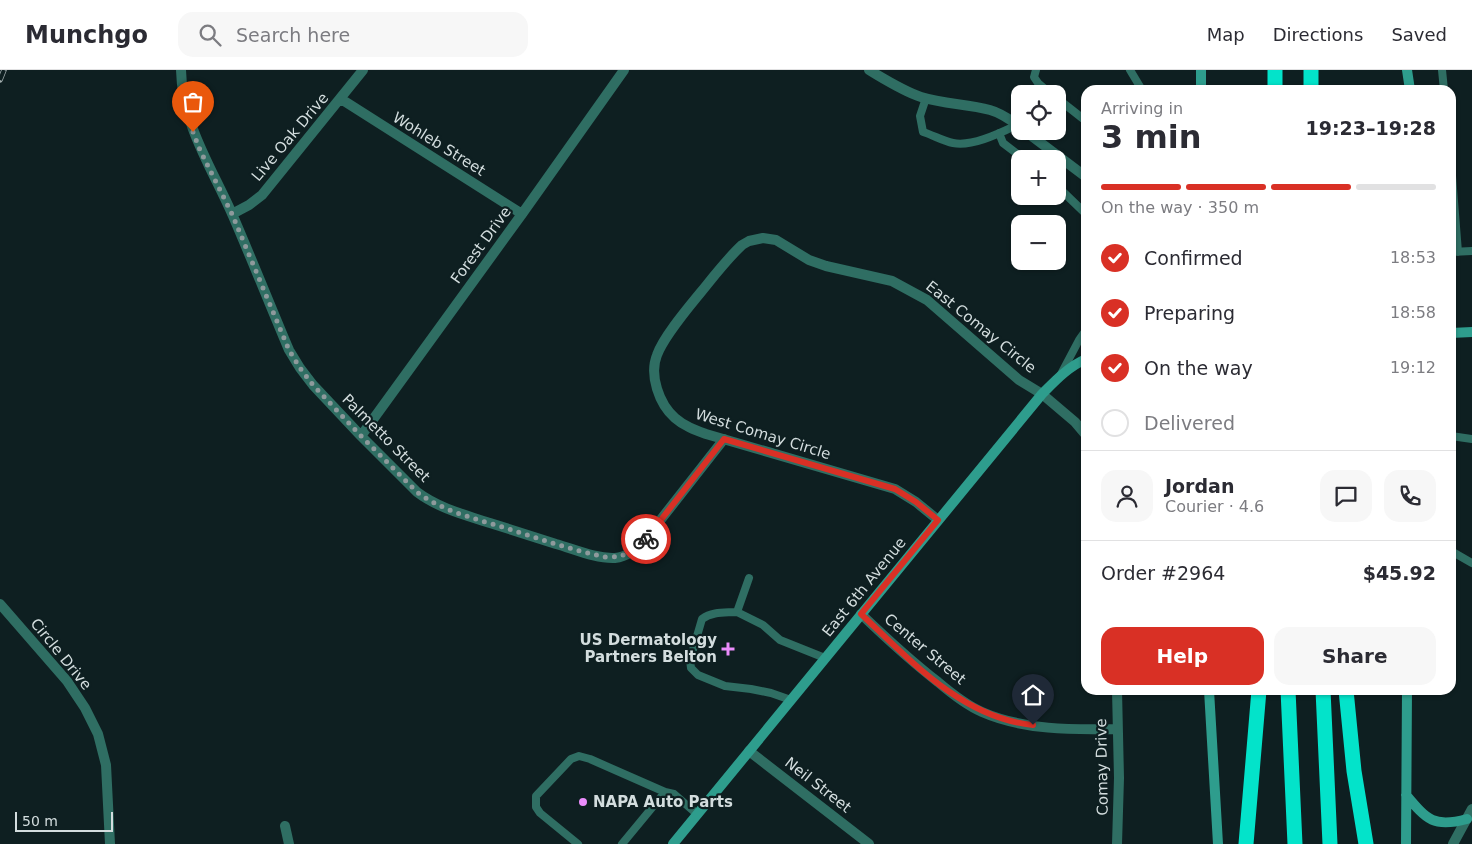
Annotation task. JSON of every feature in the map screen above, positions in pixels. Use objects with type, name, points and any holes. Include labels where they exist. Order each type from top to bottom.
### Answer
[{"type":"highway","points":[[1275,70],[1275,85]]},
{"type":"highway","points":[[1310,70],[1311,85]]},
{"type":"highway","points":[[1246,844],[1259,695]]},
{"type":"highway","points":[[1288,695],[1295,844]]},
{"type":"highway","points":[[1323,695],[1330,844]]},
{"type":"highway","points":[[1346,695],[1354,771],[1366,844]]},
{"type":"main road","points":[[1201,70],[1201,85]]},
{"type":"main road","points":[[1407,70],[1409,85]]},
{"type":"main road","points":[[1456,332],[1472,332]]},
{"type":"main road","name":"East 6th Avenue","points":[[673,844],[1042,394],[1060,375],[1081,362]]},
{"type":"main road","points":[[1209,695],[1218,844]]},
{"type":"main road","points":[[1406,844],[1407,695]]},
{"type":"main road","points":[[1406,795],[1420,812],[1436,822],[1454,822],[1467,818]]},
{"type":"street","name":"Palmetto Street","points":[[181,70],[184,102],[193,132],[232,214],[289,350],[300,368],[361,436],[425,498],[468,516],[572,549],[616,558],[633,552],[644,541],[724,439]]},
{"type":"street","name":"Live Oak Drive","points":[[232,214],[262,195],[341,100],[363,70]]},
{"type":"street","name":"Forest Drive","points":[[361,436],[624,70]]},
{"type":"street","points":[[869,70],[893,84],[926,98],[990,110],[1011,121]]},
{"type":"street","name":"Wohleb Street","points":[[341,100],[522,214]]},
{"type":"street","points":[[1037,140],[1081,174]]},
{"type":"street","name":"East Comay Circle","points":[[696,299],[742,246],[750,241],[763,238],[776,240],[808,260],[892,281],[910,290],[927,300],[1019,380],[1042,394]]},
{"type":"street","name":"West Comay Circle","points":[[696,299],[661,345],[656,357],[654,369],[657,389],[666,407],[675,418],[687,427],[724,439],[895,489],[916,502],[938,520]]},
{"type":"street","points":[[1042,394],[1081,429]]},
{"type":"street","name":"Circle Drive","points":[[0,604],[67,681],[85,708],[98,734],[106,765],[110,844]]},
{"type":"street","name":"Center Street","points":[[861,614],[915,665],[954,695],[980,711],[1022,724],[1084,730],[1117,729]]},
{"type":"street","name":"Comay Drive","points":[[1117,695],[1118,844]]},
{"type":"street","name":"Neil Street","points":[[749,751],[869,844]]},
{"type":"street","points":[[1453,844],[1472,809]]},
{"type":"street","points":[[285,826],[289,844]]},
{"type":"lane","points":[[1036,70],[1034,77],[1041,85]]},
{"type":"lane","points":[[1130,70],[1139,85]]},
{"type":"lane","points":[[1442,70],[1444,85]]},
{"type":"lane","points":[[926,98],[920,116],[923,132],[953,143],[967,143],[1011,131]]},
{"type":"lane","points":[[1066,105],[1081,117]]},
{"type":"lane","points":[[999,134],[1003,143],[1012,150]]},
{"type":"lane","points":[[1066,195],[1081,209]]},
{"type":"lane","points":[[1456,252],[1472,251]]},
{"type":"lane","points":[[1060,375],[1081,337]]},
{"type":"lane","points":[[1456,437],[1472,439]]},
{"type":"lane","points":[[1456,554],[1472,563]]},
{"type":"lane","points":[[737,612],[749,578]]},
{"type":"lane","points":[[791,700],[751,688],[725,686],[698,675],[691,668],[690,660],[702,619],[714,613],[737,612],[763,625],[780,640],[825,658]]},
{"type":"lane","points":[[578,844],[540,813],[536,807],[536,796],[571,759],[579,756],[674,794],[697,814]]},
{"type":"lane","points":[[622,844],[665,792]]},
{"type":"railway","points":[[0,80],[4,70]]},
{"type":"way so far","points":[[193,132],[232,214],[289,350],[300,368],[313,385],[361,436],[417,492],[439,505],[468,516],[589,554],[616,558],[626,556],[646,539]]},
{"type":"place","name":"US Dermatology Partners Belton","points":[[728,649]]},
{"type":"place","name":"NAPA Auto Parts","points":[[583,802]]},
{"type":"route","points":[[646,539],[724,439],[895,489],[916,502],[938,520],[861,614],[915,665],[954,695],[980,711],[1001,719],[1033,725]]}]
